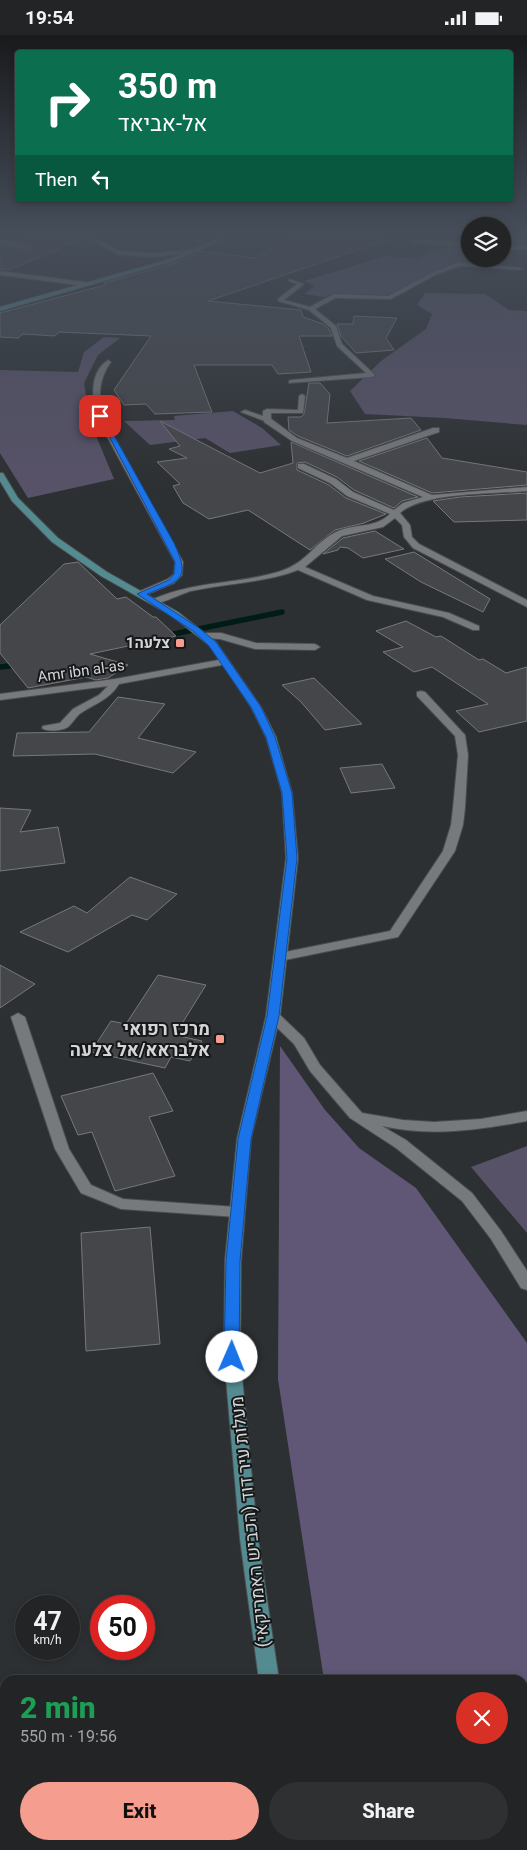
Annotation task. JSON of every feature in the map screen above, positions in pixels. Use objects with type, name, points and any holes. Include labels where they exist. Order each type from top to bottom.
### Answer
[{"type":"main road","name":"מעלות עיר דוד (הכביש האמריקאי)","points":[[0,475],[16,499],[55,540],[104,574],[154,601],[204,636],[212,644],[256,707],[270,737],[287,793],[292,858],[273,1016],[244,1139],[233,1261],[232,1357],[249,1539],[268,1675]]},
{"type":"street","points":[[291,382],[372,375],[339,345],[334,327],[322,318]]},
{"type":"street","points":[[108,362],[100,370],[97,383],[96,406],[104,426],[170,543],[180,567],[178,575],[171,581],[141,594]]},
{"type":"street","points":[[267,420],[267,411],[302,412],[302,396]]},
{"type":"street","points":[[245,412],[267,420],[278,432],[292,439],[431,498]]},
{"type":"street","points":[[347,461],[436,430]]},
{"type":"street","points":[[301,466],[333,481],[350,494],[396,514],[406,525],[408,537],[416,546],[527,604]]},
{"type":"street","points":[[154,601],[175,593],[255,578],[299,567],[309,561],[312,556],[338,534],[381,524],[396,514],[400,507],[431,498],[527,489]]},
{"type":"street","points":[[299,567],[370,597],[446,615],[476,628]]},
{"type":"street","points":[[204,636],[221,636],[255,646],[315,647]]},
{"type":"street","name":"Amr ibn al-as","points":[[0,697],[115,682],[224,662]]},
{"type":"street","points":[[47,728],[63,726],[76,711],[94,704],[110,691],[115,682]]},
{"type":"street","points":[[280,957],[394,934],[449,851],[457,825],[459,808],[463,755],[460,735],[421,694]]},
{"type":"street","points":[[273,1016],[299,1041],[315,1068],[355,1115],[401,1144],[467,1197],[496,1235],[527,1284]]},
{"type":"street","points":[[18,1017],[62,1149],[86,1189],[121,1204],[238,1212]]},
{"type":"street","points":[[355,1115],[402,1125],[440,1127],[493,1123],[527,1116]]},
{"type":"shaded area","points":[[431,318],[527,318],[527,425],[365,414],[350,391],[381,361],[426,329]]},
{"type":"shaded area","points":[[104,337],[120,338],[98,355],[84,383],[90,421],[114,479],[28,498],[0,453],[0,370],[78,372],[84,352]]},
{"type":"shaded area","points":[[233,411],[262,428],[281,445],[230,453],[205,438],[150,445],[124,421],[175,420],[174,416]]},
{"type":"shaded area","points":[[280,1046],[325,1110],[359,1148],[416,1188],[527,1343],[527,1675],[323,1675],[278,1379]]},
{"type":"shaded area","points":[[527,1146],[527,1233],[471,1167]]},
{"type":"building","points":[[0,318],[305,318],[323,324],[329,329],[332,336],[299,336],[311,372],[278,374],[272,365],[194,365],[212,412],[155,414],[146,404],[124,405],[114,390],[151,336],[59,332],[55,336],[23,334],[18,338],[0,337]]},
{"type":"building","points":[[354,318],[397,318],[386,338],[394,350],[356,353],[341,336],[337,324],[353,324]]},
{"type":"building","points":[[309,383],[320,383],[330,394],[327,423],[411,418],[421,430],[347,456],[298,436],[289,430],[288,417],[301,417],[304,414]]},
{"type":"building","points":[[160,421],[260,473],[293,463],[291,442],[418,497],[402,501],[394,508],[354,490],[337,477],[305,462],[297,463],[297,470],[329,485],[346,498],[386,514],[364,523],[335,530],[310,550],[248,510],[209,519],[183,503],[173,486],[180,484],[157,462],[187,458],[169,449],[180,446]]},
{"type":"building","points":[[427,438],[442,458],[527,472],[527,485],[432,493],[359,461]]},
{"type":"building","points":[[527,493],[527,520],[454,522],[433,501],[460,497]]},
{"type":"building","points":[[375,531],[404,549],[363,558],[348,548],[340,547],[338,550],[323,554],[343,538]]},
{"type":"building","points":[[414,552],[490,599],[483,612],[421,582],[385,559]]},
{"type":"building","points":[[78,562],[117,599],[126,597],[153,617],[156,617],[176,636],[90,654],[128,665],[108,678],[96,680],[86,677],[28,688],[0,653],[0,625],[64,564]]},
{"type":"building","points":[[406,621],[436,637],[441,636],[479,660],[483,659],[506,673],[527,667],[527,721],[479,732],[456,711],[488,704],[432,667],[414,672],[383,652],[403,647],[376,631]]},
{"type":"building","points":[[314,678],[362,724],[325,730],[301,702],[282,685]]},
{"type":"building","points":[[118,697],[165,704],[138,738],[196,752],[173,773],[95,754],[13,756],[17,733],[89,732]]},
{"type":"building","points":[[382,764],[395,788],[351,793],[340,768]]},
{"type":"building","points":[[0,808],[31,810],[20,832],[58,827],[65,863],[0,871]]},
{"type":"building","points":[[130,877],[177,894],[147,920],[132,915],[68,952],[20,932],[74,906],[87,913]]},
{"type":"building","points":[[0,965],[35,984],[0,1008]]},
{"type":"building","points":[[158,975],[206,985],[175,1035],[202,1041],[190,1061],[171,1057],[165,1068],[91,1052],[111,1021],[126,1024]]},
{"type":"building","points":[[153,1073],[173,1111],[149,1117],[175,1176],[115,1191],[92,1132],[78,1135],[61,1096]]},
{"type":"building","points":[[150,1227],[160,1344],[86,1351],[81,1233]]},
{"type":"waterway","points":[[164,636],[282,612]]},
{"type":"waterway","points":[[0,667],[20,665]]},
{"type":"place","name":"צלעה1","points":[[180,643]]},
{"type":"place","name":"מרכז רפואי אלבראא/אל צלעה","points":[[220,1039]]},
{"type":"route","points":[[100,416],[179,562],[178,575],[171,581],[141,594],[175,614],[196,629],[212,644],[238,684],[256,707],[270,737],[287,793],[292,858],[273,1016],[244,1139],[233,1261],[232,1357]]}]
